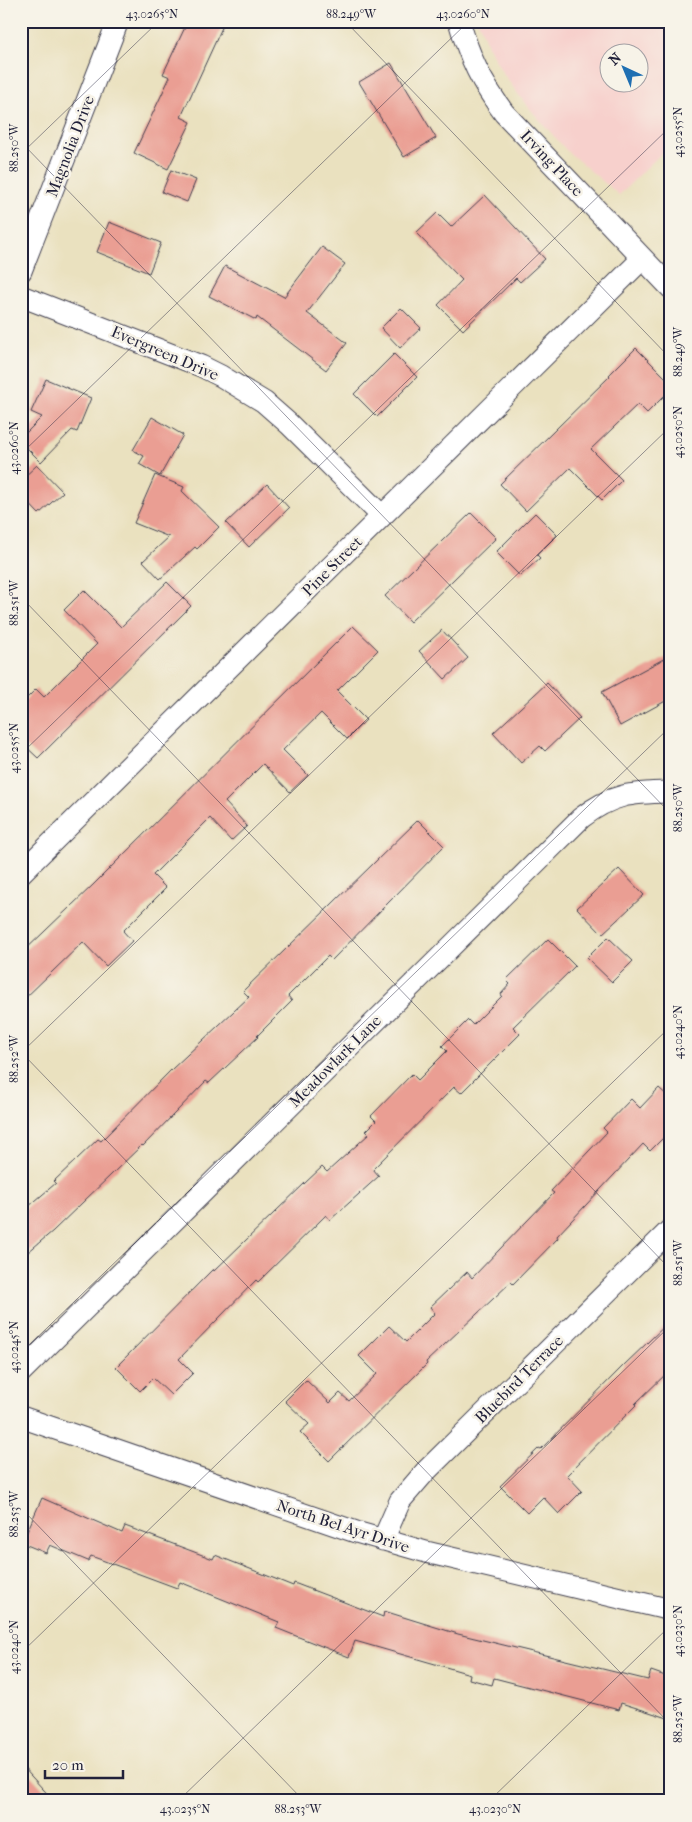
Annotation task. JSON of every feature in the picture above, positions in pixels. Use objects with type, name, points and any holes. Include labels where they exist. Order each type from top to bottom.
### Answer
[{"type":"street","name":"Magnolia Drive","points":[[21,270],[118,21]]},
{"type":"street","name":"Irving Place","points":[[459,21],[469,54],[484,85],[504,113],[671,288]]},
{"type":"street","name":"Pine Street","points":[[21,873],[642,259]]},
{"type":"street","name":"Evergreen Drive","points":[[21,296],[201,366],[264,402],[289,424],[382,516]]},
{"type":"street","name":"Meadowlark Lane","points":[[21,1372],[581,818],[598,805],[612,798],[635,793],[671,792]]},
{"type":"street","name":"Bluebird Terrace","points":[[383,1540],[400,1501],[425,1472],[671,1229]]},
{"type":"street","name":"North Bel Ayr Drive","points":[[21,1418],[383,1540],[426,1552],[671,1610]]},
{"type":"shaded area","points":[[478,21],[671,21],[671,144],[619,195],[567,151],[524,102],[502,72],[488,46]]},
{"type":"building","points":[[188,21],[225,21],[181,117],[191,122],[168,169],[134,153],[170,77],[163,74]]},
{"type":"building","points":[[391,63],[436,138],[404,157],[359,82]]},
{"type":"building","points":[[171,170],[196,180],[187,202],[162,192]]},
{"type":"building","points":[[485,195],[545,259],[520,282],[516,278],[463,330],[438,305],[462,280],[416,233],[437,213],[451,227]]},
{"type":"building","points":[[109,222],[161,243],[149,273],[97,252]]},
{"type":"building","points":[[322,247],[345,264],[307,313],[347,343],[326,370],[257,317],[256,320],[209,296],[225,266],[284,297]]},
{"type":"building","points":[[401,308],[421,328],[400,348],[381,328]]},
{"type":"building","points":[[636,348],[671,383],[671,389],[647,413],[638,404],[591,449],[622,480],[602,500],[570,468],[526,511],[500,484]]},
{"type":"building","points":[[394,354],[417,377],[377,417],[354,394]]},
{"type":"building","points":[[46,379],[91,398],[77,432],[72,430],[41,462],[21,442],[21,438],[42,417],[31,412]]},
{"type":"building","points":[[152,417],[183,435],[160,476],[139,464],[144,456],[133,450]]},
{"type":"building","points":[[37,465],[63,492],[39,514],[21,495],[21,480]]},
{"type":"building","points":[[155,475],[184,487],[182,491],[219,527],[197,549],[195,547],[160,579],[143,561],[169,537],[134,523]]},
{"type":"building","points":[[267,484],[289,508],[249,547],[226,523]]},
{"type":"building","points":[[471,513],[496,538],[410,622],[385,596]]},
{"type":"building","points":[[535,513],[557,535],[537,555],[540,558],[520,576],[496,552]]},
{"type":"building","points":[[167,582],[191,606],[38,758],[21,742],[21,704],[36,689],[44,697],[97,644],[64,610],[84,590],[121,627]]},
{"type":"building","points":[[353,626],[378,650],[337,691],[366,720],[347,739],[321,713],[283,750],[308,775],[290,792],[263,764],[225,802],[247,826],[231,841],[210,818],[153,875],[166,888],[123,931],[132,941],[106,966],[83,942],[21,1002],[21,954],[94,884]]},
{"type":"building","points":[[442,630],[468,658],[445,679],[419,651]]},
{"type":"building","points":[[671,655],[671,698],[620,726],[602,692]]},
{"type":"building","points":[[547,683],[580,718],[545,751],[540,746],[521,763],[493,733]]},
{"type":"building","points":[[418,820],[444,846],[332,960],[328,956],[288,996],[292,1001],[258,1037],[209,1083],[206,1081],[143,1146],[53,1231],[21,1258],[21,1213],[56,1183],[54,1181],[98,1139],[101,1141],[172,1069],[249,997],[243,991]]},
{"type":"building","points":[[619,869],[644,895],[602,934],[577,908]]},
{"type":"building","points":[[608,937],[633,961],[612,982],[587,958]]},
{"type":"building","points":[[548,939],[575,966],[513,1027],[520,1034],[461,1093],[454,1087],[373,1169],[379,1176],[330,1220],[326,1215],[258,1282],[256,1280],[179,1359],[193,1373],[171,1395],[153,1378],[140,1391],[116,1367],[213,1269],[214,1271],[322,1167],[327,1172],[369,1134],[366,1131],[376,1121],[371,1116],[412,1074],[418,1080],[447,1051],[442,1046],[468,1020],[473,1025],[502,996],[501,994],[510,984],[506,980]]},
{"type":"building","points":[[659,1088],[671,1099],[671,1130],[650,1151],[643,1144],[557,1236],[558,1238],[513,1284],[511,1282],[426,1362],[427,1364],[329,1461],[300,1432],[309,1424],[285,1401],[306,1380],[330,1403],[340,1393],[349,1401],[377,1374],[359,1356],[389,1326],[406,1342],[435,1313],[430,1307],[467,1272],[472,1278],[554,1193],[551,1191],[607,1132],[603,1128],[631,1099],[640,1108]]},
{"type":"building","points":[[671,1320],[671,1369],[567,1475],[582,1491],[559,1514],[543,1497],[527,1513],[500,1486],[539,1448],[541,1449]]},
{"type":"building","points":[[42,1498],[122,1533],[125,1526],[213,1559],[215,1555],[293,1586],[294,1583],[383,1617],[384,1611],[458,1634],[648,1680],[651,1671],[671,1678],[671,1719],[621,1703],[619,1710],[494,1678],[492,1685],[469,1679],[470,1674],[355,1641],[349,1657],[276,1628],[279,1622],[180,1582],[177,1588],[91,1556],[88,1561],[50,1545],[46,1553],[22,1543]]},
{"type":"building","points":[[21,1765],[54,1801],[21,1801]]}]
